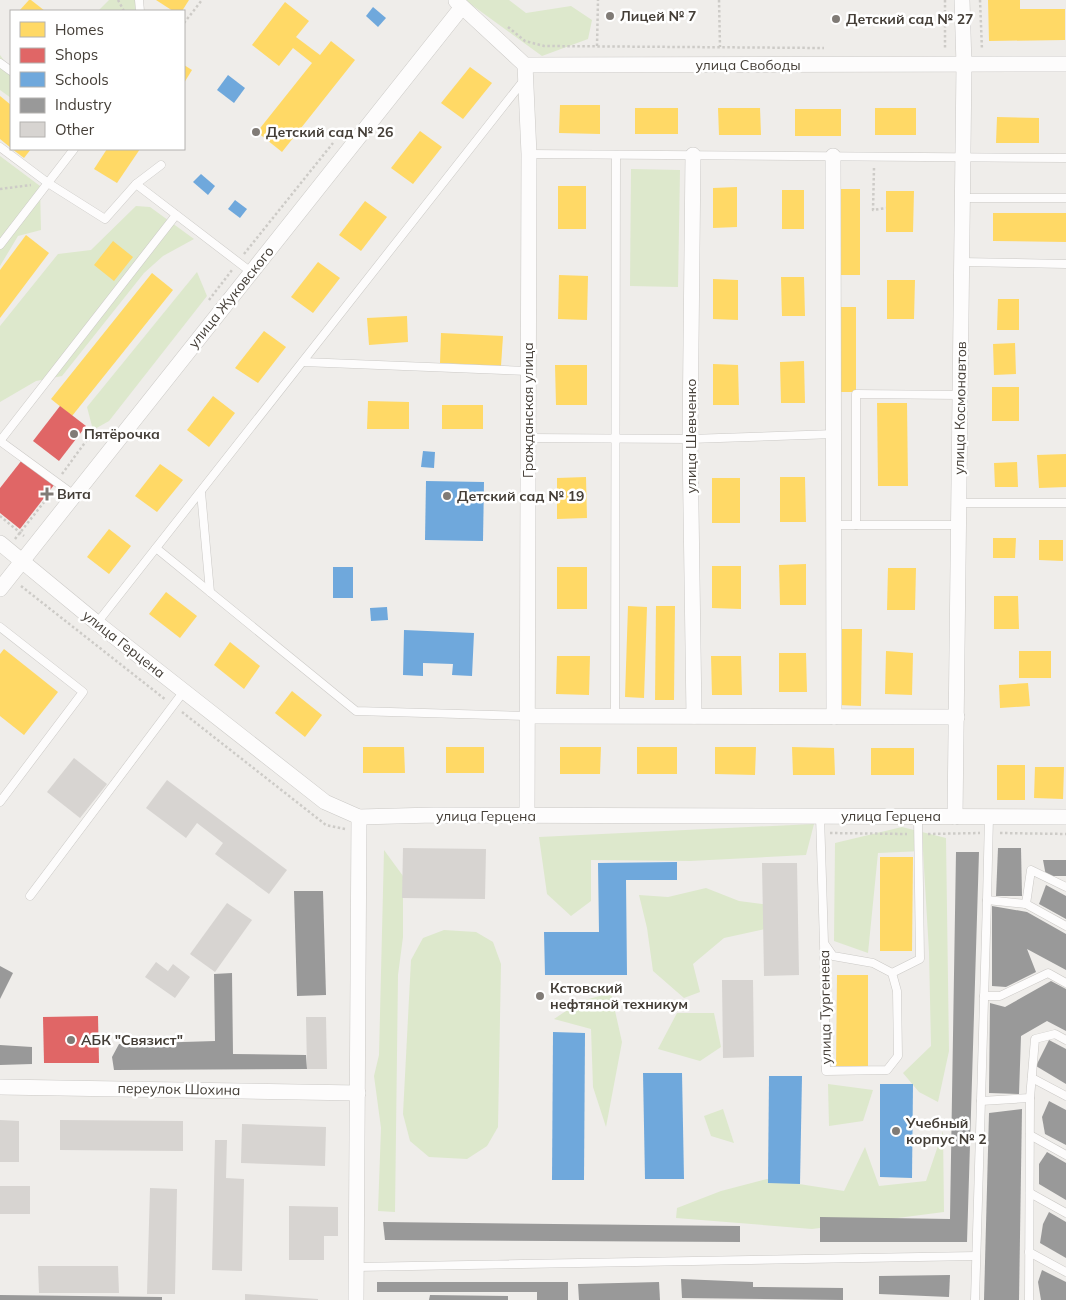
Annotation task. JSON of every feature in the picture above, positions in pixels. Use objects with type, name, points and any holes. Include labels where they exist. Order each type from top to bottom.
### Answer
[{"type":"street","name":"улица Космонавтов","points":[[955,817],[964,65],[962,0]]},
{"type":"street","points":[[462,2],[525,72]]},
{"type":"street","name":"улица Жуковского","points":[[5,583],[462,2]]},
{"type":"street","name":"улица Свободы","points":[[525,72],[1066,64]]},
{"type":"street","name":"Гражданская улица","points":[[525,72],[529,154],[527,816]]},
{"type":"street","name":"улица Шевченко","points":[[693,155],[690,438],[694,716]]},
{"type":"street","points":[[833,156],[834,716]]},
{"type":"street","name":"улица Герцена","points":[[0,543],[325,802],[359,824],[527,816],[1066,817]]},
{"type":"street","points":[[527,716],[956,717]]},
{"type":"street","points":[[356,1300],[359,824]]},
{"type":"street","name":"переулок Шохина","points":[[0,1087],[358,1093]]},
{"type":"lane","points":[[97,622],[303,362],[525,72]]},
{"type":"lane","points":[[0,147],[48,183],[105,219],[136,184],[161,165]]},
{"type":"lane","points":[[0,245],[73,150]]},
{"type":"lane","points":[[529,154],[1066,158]]},
{"type":"lane","points":[[615,716],[616,155]]},
{"type":"lane","points":[[136,184],[251,272]]},
{"type":"lane","points":[[962,198],[1066,198]]},
{"type":"lane","points":[[74,495],[0,441],[176,215]]},
{"type":"lane","points":[[962,262],[1066,264]]},
{"type":"lane","points":[[303,362],[528,371]]},
{"type":"lane","points":[[856,525],[856,394],[960,395]]},
{"type":"lane","points":[[528,438],[614,439],[834,434]]},
{"type":"lane","points":[[201,492],[210,592]]},
{"type":"lane","points":[[959,503],[1066,503]]},
{"type":"lane","points":[[834,525],[959,525]]},
{"type":"lane","points":[[156,548],[356,711],[527,716]]},
{"type":"lane","points":[[0,627],[83,692],[0,802]]},
{"type":"lane","points":[[30,896],[184,691]]},
{"type":"lane","name":"улица Тургенева","points":[[820,816],[826,1071],[887,1070],[898,1056],[898,991],[892,972],[873,963],[834,956],[824,943]]},
{"type":"lane","points":[[892,972],[920,959],[918,817]]},
{"type":"lane","points":[[975,1300],[989,817]]},
{"type":"lane","points":[[1026,904],[1031,870],[1066,887]]},
{"type":"lane","points":[[987,900],[1026,904],[1066,926]]},
{"type":"lane","points":[[984,996],[1000,996],[1048,973],[1066,983]]},
{"type":"lane","points":[[1029,1300],[1030,1098],[1034,1039],[1055,1034],[1066,1040]]},
{"type":"lane","points":[[1032,1078],[1066,1096]]},
{"type":"lane","points":[[981,1101],[1030,1098]]},
{"type":"lane","points":[[1030,1135],[1066,1154]]},
{"type":"lane","points":[[1030,1193],[1066,1213]]},
{"type":"lane","points":[[1030,1252],[1066,1272]]},
{"type":"lane","points":[[356,1267],[976,1256]]},
{"type":"path","points":[[185,22],[202,0]]},
{"type":"path","points":[[597,46],[598,0]]},
{"type":"path","points":[[719,0],[720,47]]},
{"type":"path","points":[[936,50],[946,50],[944,0]]},
{"type":"path","points":[[980,0],[982,52]]},
{"type":"path","points":[[505,25],[525,42],[544,46],[828,48]]},
{"type":"path","points":[[874,156],[873,210],[886,208]]},
{"type":"path","points":[[0,189],[48,183]]},
{"type":"path","points":[[5,583],[174,706],[326,825],[359,824]]},
{"type":"path","points":[[821,832],[1066,834]]},
{"type":"green space","points":[[109,0],[137,0],[135,4],[142,10],[99,10]]},
{"type":"green space","points":[[465,0],[509,0],[526,13],[571,6],[592,20],[588,39],[542,56]]},
{"type":"green space","points":[[0,55],[10,69],[10,97],[0,90]]},
{"type":"green space","points":[[0,156],[40,186],[41,230],[18,236],[0,266]]},
{"type":"green space","points":[[631,169],[680,170],[678,287],[630,286]]},
{"type":"green space","points":[[136,206],[150,207],[194,239],[163,256],[144,273],[62,376],[36,381],[0,402],[0,326],[58,254],[91,250]]},
{"type":"green space","points":[[197,272],[207,296],[109,421],[93,430],[87,407]]},
{"type":"green space","points":[[814,824],[806,855],[690,861],[591,860],[591,901],[571,916],[547,894],[539,837]]},
{"type":"green space","points":[[902,827],[946,838],[949,1051],[938,1102],[919,1092],[903,1073],[931,1046],[929,952],[923,851],[878,853],[868,953],[834,941],[835,843]]},
{"type":"green space","points":[[384,850],[403,876],[403,937],[398,975],[395,1212],[378,1211],[381,1128],[374,1076],[379,1055]]},
{"type":"green space","points":[[706,888],[739,901],[791,908],[793,923],[724,938],[693,964],[700,992],[684,998],[653,971],[647,928],[639,895],[668,897]]},
{"type":"green space","points":[[444,930],[476,932],[493,942],[501,964],[498,1127],[487,1146],[467,1159],[429,1157],[410,1141],[403,1114],[411,960],[423,938]]},
{"type":"green space","points":[[611,993],[622,1042],[606,1127],[593,1087],[591,1029],[554,1019],[581,1001]]},
{"type":"green space","points":[[677,1013],[714,1013],[721,1047],[700,1061],[658,1049]]},
{"type":"green space","points":[[828,1084],[873,1090],[863,1121],[829,1126]]},
{"type":"green space","points":[[723,1109],[734,1143],[711,1136],[704,1116]]},
{"type":"green space","points":[[943,1131],[944,1212],[812,1229],[676,1218],[677,1208],[721,1191],[767,1179],[844,1191],[865,1147],[879,1186],[926,1181]]},
{"type":"building: Homes","points":[[31,0],[44,10],[20,10]]},
{"type":"building: Homes","points":[[156,0],[189,0],[183,10],[171,10]]},
{"type":"building: Homes","points":[[988,0],[1020,0],[1020,9],[1065,9],[1065,40],[989,41]]},
{"type":"building: Homes","points":[[285,2],[309,21],[296,37],[320,55],[331,41],[355,60],[282,152],[257,132],[312,63],[293,48],[279,66],[252,45]]},
{"type":"building: Homes","points":[[185,66],[192,70],[185,81]]},
{"type":"building: Homes","points":[[470,67],[492,83],[463,119],[441,103]]},
{"type":"building: Homes","points":[[0,96],[10,104],[10,147],[0,139]]},
{"type":"building: Homes","points":[[560,105],[600,105],[600,134],[559,133]]},
{"type":"building: Homes","points":[[635,108],[678,108],[678,134],[635,134]]},
{"type":"building: Homes","points":[[718,108],[760,108],[761,135],[719,135]]},
{"type":"building: Homes","points":[[875,108],[916,108],[916,135],[875,135]]},
{"type":"building: Homes","points":[[795,109],[841,109],[841,136],[795,136]]},
{"type":"building: Homes","points":[[997,117],[1039,118],[1039,143],[996,143]]},
{"type":"building: Homes","points":[[420,131],[442,147],[413,184],[391,168]]},
{"type":"building: Homes","points":[[13,150],[30,150],[24,158]]},
{"type":"building: Homes","points":[[106,150],[139,150],[117,183],[94,169]]},
{"type":"building: Homes","points":[[558,186],[586,186],[586,229],[558,229]]},
{"type":"building: Homes","points":[[737,187],[737,227],[713,228],[713,188]]},
{"type":"building: Homes","points":[[840,189],[860,189],[860,275],[839,275]]},
{"type":"building: Homes","points":[[782,190],[804,190],[804,229],[782,229]]},
{"type":"building: Homes","points":[[886,191],[914,191],[913,232],[886,232]]},
{"type":"building: Homes","points":[[365,201],[387,217],[361,251],[339,235]]},
{"type":"building: Homes","points":[[993,213],[1066,213],[1066,242],[993,241]]},
{"type":"building: Homes","points":[[26,235],[49,253],[0,318],[0,270]]},
{"type":"building: Homes","points":[[113,241],[133,257],[114,281],[94,265]]},
{"type":"building: Homes","points":[[318,262],[340,278],[313,313],[291,297]]},
{"type":"building: Homes","points":[[152,273],[173,290],[72,416],[51,399]]},
{"type":"building: Homes","points":[[559,275],[588,276],[587,320],[558,319]]},
{"type":"building: Homes","points":[[781,277],[804,277],[805,316],[782,316]]},
{"type":"building: Homes","points":[[713,279],[738,280],[738,320],[713,319]]},
{"type":"building: Homes","points":[[887,280],[915,280],[914,319],[887,319]]},
{"type":"building: Homes","points":[[998,299],[1019,299],[1019,330],[997,330]]},
{"type":"building: Homes","points":[[839,307],[856,307],[856,392],[840,392]]},
{"type":"building: Homes","points":[[407,316],[408,342],[369,345],[367,318]]},
{"type":"building: Homes","points":[[264,331],[286,347],[258,383],[235,368]]},
{"type":"building: Homes","points":[[441,333],[503,336],[501,366],[440,363]]},
{"type":"building: Homes","points":[[1015,343],[1016,374],[994,375],[993,344]]},
{"type":"building: Homes","points":[[804,361],[805,403],[781,403],[780,362]]},
{"type":"building: Homes","points":[[713,364],[738,365],[739,405],[713,405]]},
{"type":"building: Homes","points":[[555,365],[587,365],[587,405],[556,405]]},
{"type":"building: Homes","points":[[992,387],[1019,387],[1019,421],[992,421]]},
{"type":"building: Homes","points":[[213,396],[235,413],[209,447],[187,430]]},
{"type":"building: Homes","points":[[368,401],[409,402],[409,429],[367,429]]},
{"type":"building: Homes","points":[[877,403],[907,403],[908,486],[878,486]]},
{"type":"building: Homes","points":[[442,405],[483,405],[483,429],[442,429]]},
{"type":"building: Homes","points":[[1066,454],[1066,487],[1039,488],[1037,455]]},
{"type":"building: Homes","points":[[1017,462],[1018,487],[995,487],[994,463]]},
{"type":"building: Homes","points":[[160,464],[183,480],[157,512],[135,496]]},
{"type":"building: Homes","points":[[586,477],[587,518],[557,519],[557,478]]},
{"type":"building: Homes","points":[[780,477],[805,477],[806,522],[780,522]]},
{"type":"building: Homes","points":[[712,478],[740,478],[740,523],[712,523]]},
{"type":"building: Homes","points":[[109,529],[131,546],[109,574],[87,557]]},
{"type":"building: Homes","points":[[993,538],[1016,538],[1015,558],[993,558]]},
{"type":"building: Homes","points":[[1039,540],[1063,540],[1063,561],[1039,560]]},
{"type":"building: Homes","points":[[806,564],[806,605],[780,605],[779,565]]},
{"type":"building: Homes","points":[[712,566],[741,566],[741,609],[712,608]]},
{"type":"building: Homes","points":[[557,567],[587,567],[587,609],[557,609]]},
{"type":"building: Homes","points":[[888,568],[916,568],[915,610],[887,610]]},
{"type":"building: Homes","points":[[166,592],[197,616],[180,638],[149,614]]},
{"type":"building: Homes","points":[[994,596],[1018,596],[1019,629],[994,629]]},
{"type":"building: Homes","points":[[628,606],[647,607],[644,698],[625,697]]},
{"type":"building: Homes","points":[[656,606],[675,606],[674,700],[655,700]]},
{"type":"building: Homes","points":[[839,629],[862,629],[861,706],[838,705]]},
{"type":"building: Homes","points":[[230,642],[260,666],[244,689],[214,665]]},
{"type":"building: Homes","points":[[4,649],[58,692],[24,735],[0,716],[0,654]]},
{"type":"building: Homes","points":[[886,651],[913,653],[912,695],[885,694]]},
{"type":"building: Homes","points":[[1019,651],[1051,651],[1051,678],[1019,678]]},
{"type":"building: Homes","points":[[779,653],[806,653],[807,692],[779,692]]},
{"type":"building: Homes","points":[[557,656],[590,656],[589,695],[556,694]]},
{"type":"building: Homes","points":[[711,656],[741,656],[742,695],[712,695]]},
{"type":"building: Homes","points":[[1028,683],[1030,706],[1000,708],[999,685]]},
{"type":"building: Homes","points":[[292,691],[322,715],[305,737],[275,713]]},
{"type":"building: Homes","points":[[363,747],[404,747],[405,773],[363,773]]},
{"type":"building: Homes","points":[[446,747],[484,747],[484,773],[446,773]]},
{"type":"building: Homes","points":[[560,747],[601,747],[600,774],[560,774]]},
{"type":"building: Homes","points":[[637,747],[677,747],[677,774],[637,774]]},
{"type":"building: Homes","points":[[715,747],[756,747],[755,775],[715,774]]},
{"type":"building: Homes","points":[[792,747],[834,748],[835,775],[793,775]]},
{"type":"building: Homes","points":[[871,748],[914,748],[914,775],[871,775]]},
{"type":"building: Homes","points":[[997,765],[1025,765],[1025,800],[997,800]]},
{"type":"building: Homes","points":[[1035,767],[1064,767],[1063,799],[1034,798]]},
{"type":"building: Homes","points":[[880,857],[913,857],[912,951],[880,951]]},
{"type":"building: Homes","points":[[837,975],[868,975],[868,1066],[836,1066]]},
{"type":"building: Shops","points":[[60,406],[86,426],[59,461],[33,441]]},
{"type":"building: Shops","points":[[22,460],[54,485],[20,529],[0,513],[0,488]]},
{"type":"building: Shops","name":"АБК \"Связист\"","points":[[98,1016],[99,1063],[44,1063],[43,1017]]},
{"type":"building: Schools","points":[[373,7],[386,18],[378,27],[366,16]]},
{"type":"building: Schools","points":[[228,75],[245,88],[234,103],[217,90]]},
{"type":"building: Schools","points":[[201,174],[215,186],[208,195],[193,182]]},
{"type":"building: Schools","points":[[235,200],[247,209],[240,218],[228,209]]},
{"type":"building: Schools","points":[[423,451],[435,452],[434,468],[421,467]]},
{"type":"building: Schools","points":[[426,481],[484,482],[483,541],[425,540]]},
{"type":"building: Schools","points":[[333,567],[353,567],[353,598],[333,598]]},
{"type":"building: Schools","points":[[387,607],[388,620],[371,621],[370,608]]},
{"type":"building: Schools","points":[[404,630],[474,633],[472,676],[452,675],[453,664],[423,663],[423,676],[403,675]]},
{"type":"building: Schools","points":[[677,862],[677,880],[626,880],[627,975],[545,975],[544,932],[599,932],[598,863]]},
{"type":"building: Schools","points":[[553,1032],[585,1033],[584,1180],[552,1180]]},
{"type":"building: Schools","points":[[643,1073],[682,1073],[684,1179],[645,1179]]},
{"type":"building: Schools","points":[[769,1076],[802,1076],[800,1184],[768,1183]]},
{"type":"building: Schools","name":"Учебный корпус № 2","points":[[880,1084],[913,1084],[912,1178],[880,1177]]},
{"type":"building: Industry","points":[[998,848],[1021,848],[1022,896],[996,896]]},
{"type":"building: Industry","points":[[956,852],[979,852],[967,1242],[820,1242],[820,1217],[950,1219]]},
{"type":"building: Industry","points":[[1043,860],[1066,860],[1066,876],[1046,876]]},
{"type":"building: Industry","points":[[1046,885],[1066,896],[1066,919],[1039,904]]},
{"type":"building: Industry","points":[[294,891],[323,891],[326,995],[297,996]]},
{"type":"building: Industry","points":[[992,906],[1027,912],[1066,934],[1066,970],[1027,949],[1036,972],[1006,987],[992,986]]},
{"type":"building: Industry","points":[[0,966],[13,973],[0,999]]},
{"type":"building: Industry","points":[[232,973],[233,1054],[306,1055],[307,1069],[114,1070],[112,1057],[119,1044],[215,1041],[214,974]]},
{"type":"building: Industry","points":[[1051,981],[1066,989],[1066,1031],[1047,1021],[1021,1036],[1019,1094],[989,1093],[990,1003],[1005,1007]]},
{"type":"building: Industry","points":[[1049,1040],[1066,1049],[1066,1084],[1036,1066]]},
{"type":"building: Industry","points":[[0,1045],[32,1047],[32,1064],[0,1065]]},
{"type":"building: Industry","points":[[1049,1101],[1066,1110],[1066,1145],[1045,1134],[1042,1117]]},
{"type":"building: Industry","points":[[1022,1109],[1019,1300],[984,1300],[989,1113]]},
{"type":"building: Industry","points":[[1047,1152],[1066,1163],[1066,1200],[1039,1184],[1039,1164]]},
{"type":"building: Industry","points":[[1049,1212],[1066,1222],[1066,1258],[1040,1243],[1043,1224]]},
{"type":"building: Industry","points":[[383,1222],[740,1226],[740,1242],[385,1240]]},
{"type":"building: Industry","points":[[1042,1270],[1066,1282],[1066,1300],[1041,1300],[1038,1282]]},
{"type":"building: Industry","points":[[950,1275],[949,1297],[879,1294],[879,1276]]},
{"type":"building: Industry","points":[[681,1279],[753,1282],[753,1287],[843,1288],[843,1300],[682,1298]]},
{"type":"building: Industry","points":[[377,1282],[568,1282],[568,1300],[537,1300],[537,1292],[377,1292]]},
{"type":"building: Industry","points":[[659,1282],[660,1300],[579,1300],[578,1284]]},
{"type":"building: Industry","points":[[0,1295],[162,1297],[162,1300],[0,1300]]},
{"type":"building: Industry","points":[[430,1295],[508,1296],[508,1300],[429,1300]]},
{"type":"building: Other","points":[[74,758],[107,784],[80,818],[47,792]]},
{"type":"building: Other","points":[[167,780],[287,870],[269,894],[215,854],[223,843],[197,823],[186,838],[146,808]]},
{"type":"building: Other","points":[[403,848],[486,849],[485,899],[402,898]]},
{"type":"building: Other","points":[[762,863],[797,863],[799,975],[764,976]]},
{"type":"building: Other","points":[[227,903],[252,920],[215,972],[190,954]]},
{"type":"building: Other","points":[[156,962],[168,971],[173,964],[190,977],[175,998],[145,977]]},
{"type":"building: Other","points":[[722,980],[753,980],[754,1057],[723,1058]]},
{"type":"building: Other","points":[[306,1017],[326,1017],[327,1069],[307,1069]]},
{"type":"building: Other","points":[[0,1120],[19,1121],[19,1162],[0,1162]]},
{"type":"building: Other","points":[[60,1120],[183,1121],[183,1151],[60,1150]]},
{"type":"building: Other","points":[[242,1124],[326,1127],[325,1166],[241,1163]]},
{"type":"building: Other","points":[[215,1140],[227,1140],[226,1178],[244,1179],[242,1271],[212,1270]]},
{"type":"building: Other","points":[[0,1186],[30,1186],[30,1214],[0,1214]]},
{"type":"building: Other","points":[[150,1188],[177,1189],[175,1294],[147,1294]]},
{"type":"building: Other","points":[[289,1206],[338,1207],[338,1236],[324,1236],[324,1260],[289,1260]]},
{"type":"building: Other","points":[[38,1266],[118,1266],[119,1293],[39,1293]]},
{"type":"building: Other","points":[[245,1294],[318,1299],[318,1300],[245,1300]]},
{"type":"place","name":"Лицей № 7","points":[[610,16]]},
{"type":"place","name":"Детский сад № 27","points":[[836,19]]},
{"type":"place","name":"Детский сад № 26","points":[[256,132]]},
{"type":"place","name":"Пятёрочка","points":[[74,434]]},
{"type":"place","name":"Вита","points":[[47,494]]},
{"type":"place","name":"Детский сад № 19","points":[[447,496]]},
{"type":"place","name":"Кстовский нефтяной техникум","points":[[540,996]]},
{"type":"place","name":"АБК \"Связист\"","points":[[71,1040]]},
{"type":"place","name":"Учебный корпус № 2","points":[[896,1131]]}]
